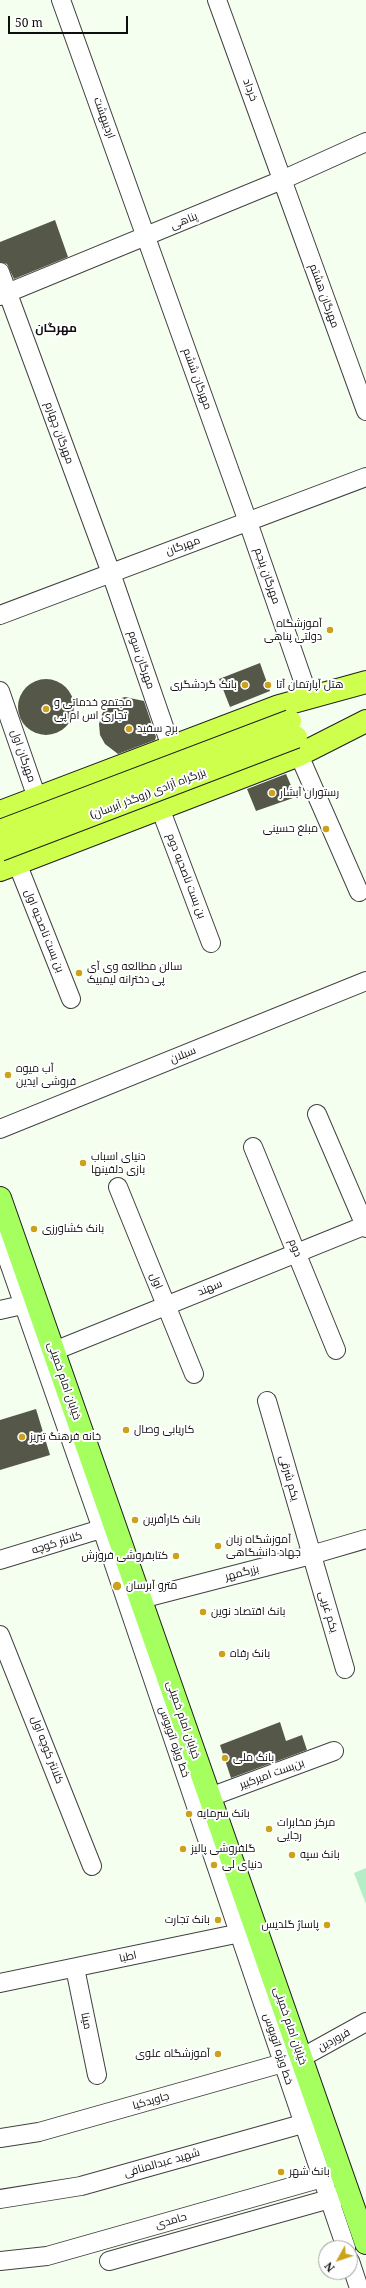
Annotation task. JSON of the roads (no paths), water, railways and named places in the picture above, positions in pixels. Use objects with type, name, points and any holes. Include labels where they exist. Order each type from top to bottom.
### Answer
[{"type":"highway","points":[[0,812],[279,706],[366,683]]},
{"type":"highway","points":[[9,866],[160,808],[295,738],[366,683]]},
{"type":"highway","points":[[295,738],[366,717]]},
{"type":"highway","points":[[295,738],[366,721]]},
{"type":"highway","name":"بزرگراه آزادی (روگذر آبرسان)","points":[[0,831],[295,738]]},
{"type":"highway","name":"بزرگراه آزادی (روگذر آبرسان)","points":[[0,850],[295,738]]},
{"type":"highway","points":[[61,789],[54,801],[53,817],[65,833],[82,838]]},
{"type":"main road","name":"خیابان امام خمینی","points":[[0,1198],[30,1302],[54,1351],[108,1527],[141,1599],[210,1797],[248,1932],[312,2121],[339,2196],[366,2243]]},
{"type":"street","name":"اردیبهشت","points":[[61,0],[146,236]]},
{"type":"street","name":"خرداد","points":[[217,0],[282,180]]},
{"type":"street","name":"پناهی","points":[[4,294],[282,180],[366,142]]},
{"type":"street","name":"مهرگان هشتم","points":[[282,180],[366,411]]},
{"type":"street","name":"مهرگان ششم","points":[[146,236],[248,522]]},
{"type":"street","points":[[0,272],[4,294]]},
{"type":"street","name":"مهرگان چهارم","points":[[4,294],[111,572]]},
{"type":"street","name":"مهرگان","points":[[0,615],[366,477]]},
{"type":"street","name":"مهرگان پنجم","points":[[248,522],[309,698]]},
{"type":"street","name":"مهرگان سوم","points":[[111,572],[171,747]]},
{"type":"street","name":"مهرگان اول","points":[[0,691],[38,798]]},
{"type":"street","points":[[295,738],[359,892]]},
{"type":"street","name":"بن بست ناصحیه دوم","points":[[160,808],[211,944]]},
{"type":"street","name":"بن بست ناصحیه اول","points":[[9,866],[71,999]]},
{"type":"street","name":"سبلان","points":[[0,1129],[366,982]]},
{"type":"street","points":[[317,1114],[366,1226]]},
{"type":"street","name":"دوم","points":[[253,1147],[336,1350]]},
{"type":"street","name":"اول","points":[[118,1187],[194,1374]]},
{"type":"street","name":"سهند","points":[[54,1351],[366,1226]]},
{"type":"street","name":"خط ویژه اتوبوس","points":[[0,1237],[30,1302],[248,1932]]},
{"type":"street","points":[[0,1310],[30,1302]]},
{"type":"street","name":"یکم شرقی","points":[[268,1401],[311,1556]]},
{"type":"street","name":"کلانتر کوچه","points":[[0,1560],[108,1527]]},
{"type":"street","name":"بزرگمهر","points":[[141,1599],[311,1556],[366,1539]]},
{"type":"street","name":"یکم غربی","points":[[311,1556],[345,1669]]},
{"type":"street","name":"کلانتر کوچه اول","points":[[0,1635],[92,1866]]},
{"type":"street","name":"بن‌بست امیرکبیر","points":[[210,1797],[334,1751]]},
{"type":"street","name":"اطبا","points":[[0,1983],[248,1932]]},
{"type":"street","name":"مینا","points":[[75,1968],[96,2075]]},
{"type":"street","name":"فروردین","points":[[292,2060],[366,2022]]},
{"type":"street","name":"جاویدکیا","points":[[0,2138],[39,2132],[292,2060]]},
{"type":"street","name":"شهید عبدالمنافی","points":[[0,2200],[81,2186],[312,2121]]},
{"type":"street","name":"حامدی","points":[[0,2261],[47,2256],[332,2175]]},
{"type":"street","points":[[109,2261],[339,2196],[345,2240]]},
{"type":"place","name":"آموزشگاه دولتی پناهی","points":[[330,630]]},
{"type":"place","name":"بانک گردشگری","points":[[245,685]]},
{"type":"place","name":"هتل آپارتمان آتا","points":[[268,685]]},
{"type":"place","name":"مجتمع خدماتی و تجاری اس ام پی","points":[[46,709]]},
{"type":"place","name":"برج سفید","points":[[129,729]]},
{"type":"place","name":"رستوران آبشار","points":[[272,793]]},
{"type":"place","name":"مبلغ حسینی","points":[[326,829]]},
{"type":"place","name":"سالن مطالعه وی آی پی دخترانه لیمبیک","points":[[79,973]]},
{"type":"place","name":"آب میوه فروشی ایدین","points":[[8,1075]]},
{"type":"place","name":"دنیای اسباب بازی دلفینها","points":[[83,1163]]},
{"type":"place","name":"بانک کشاورزی","points":[[34,1229]]},
{"type":"place","name":"کاریابی وصال","points":[[126,1430]]},
{"type":"place","name":"خانه فرهنگ تبریز","points":[[22,1437]]},
{"type":"place","name":"بانک کارآفرین","points":[[135,1520]]},
{"type":"place","name":"آموزشگاه زبان جهاد دانشگاهی","points":[[218,1546]]},
{"type":"place","name":"کتابفروشی فروزش","points":[[176,1556]]},
{"type":"place","name":"مترو آبرسان","points":[[117,1586]]},
{"type":"place","name":"بانک اقتصاد نوین","points":[[203,1612]]},
{"type":"place","name":"بانک رفاه","points":[[222,1654]]},
{"type":"place","name":"بانک ملی","points":[[225,1758]]},
{"type":"place","name":"بانک سرمایه","points":[[189,1814]]},
{"type":"place","name":"مرکز مخابرات رجایی","points":[[269,1829]]},
{"type":"place","name":"گلفروشی پالیز","points":[[183,1849]]},
{"type":"place","name":"بانک سپه","points":[[292,1855]]},
{"type":"place","name":"دنیای لی","points":[[214,1865]]},
{"type":"place","name":"بانک تجارت","points":[[218,1920]]},
{"type":"place","name":"پاساژ گلدیس","points":[[327,1925]]},
{"type":"place","name":"آموزشگاه علوی","points":[[218,2054]]},
{"type":"place","name":"بانک شهر","points":[[281,2172]]},
{"type":"district","name":"مهرگان","points":[[56,329]]}]
